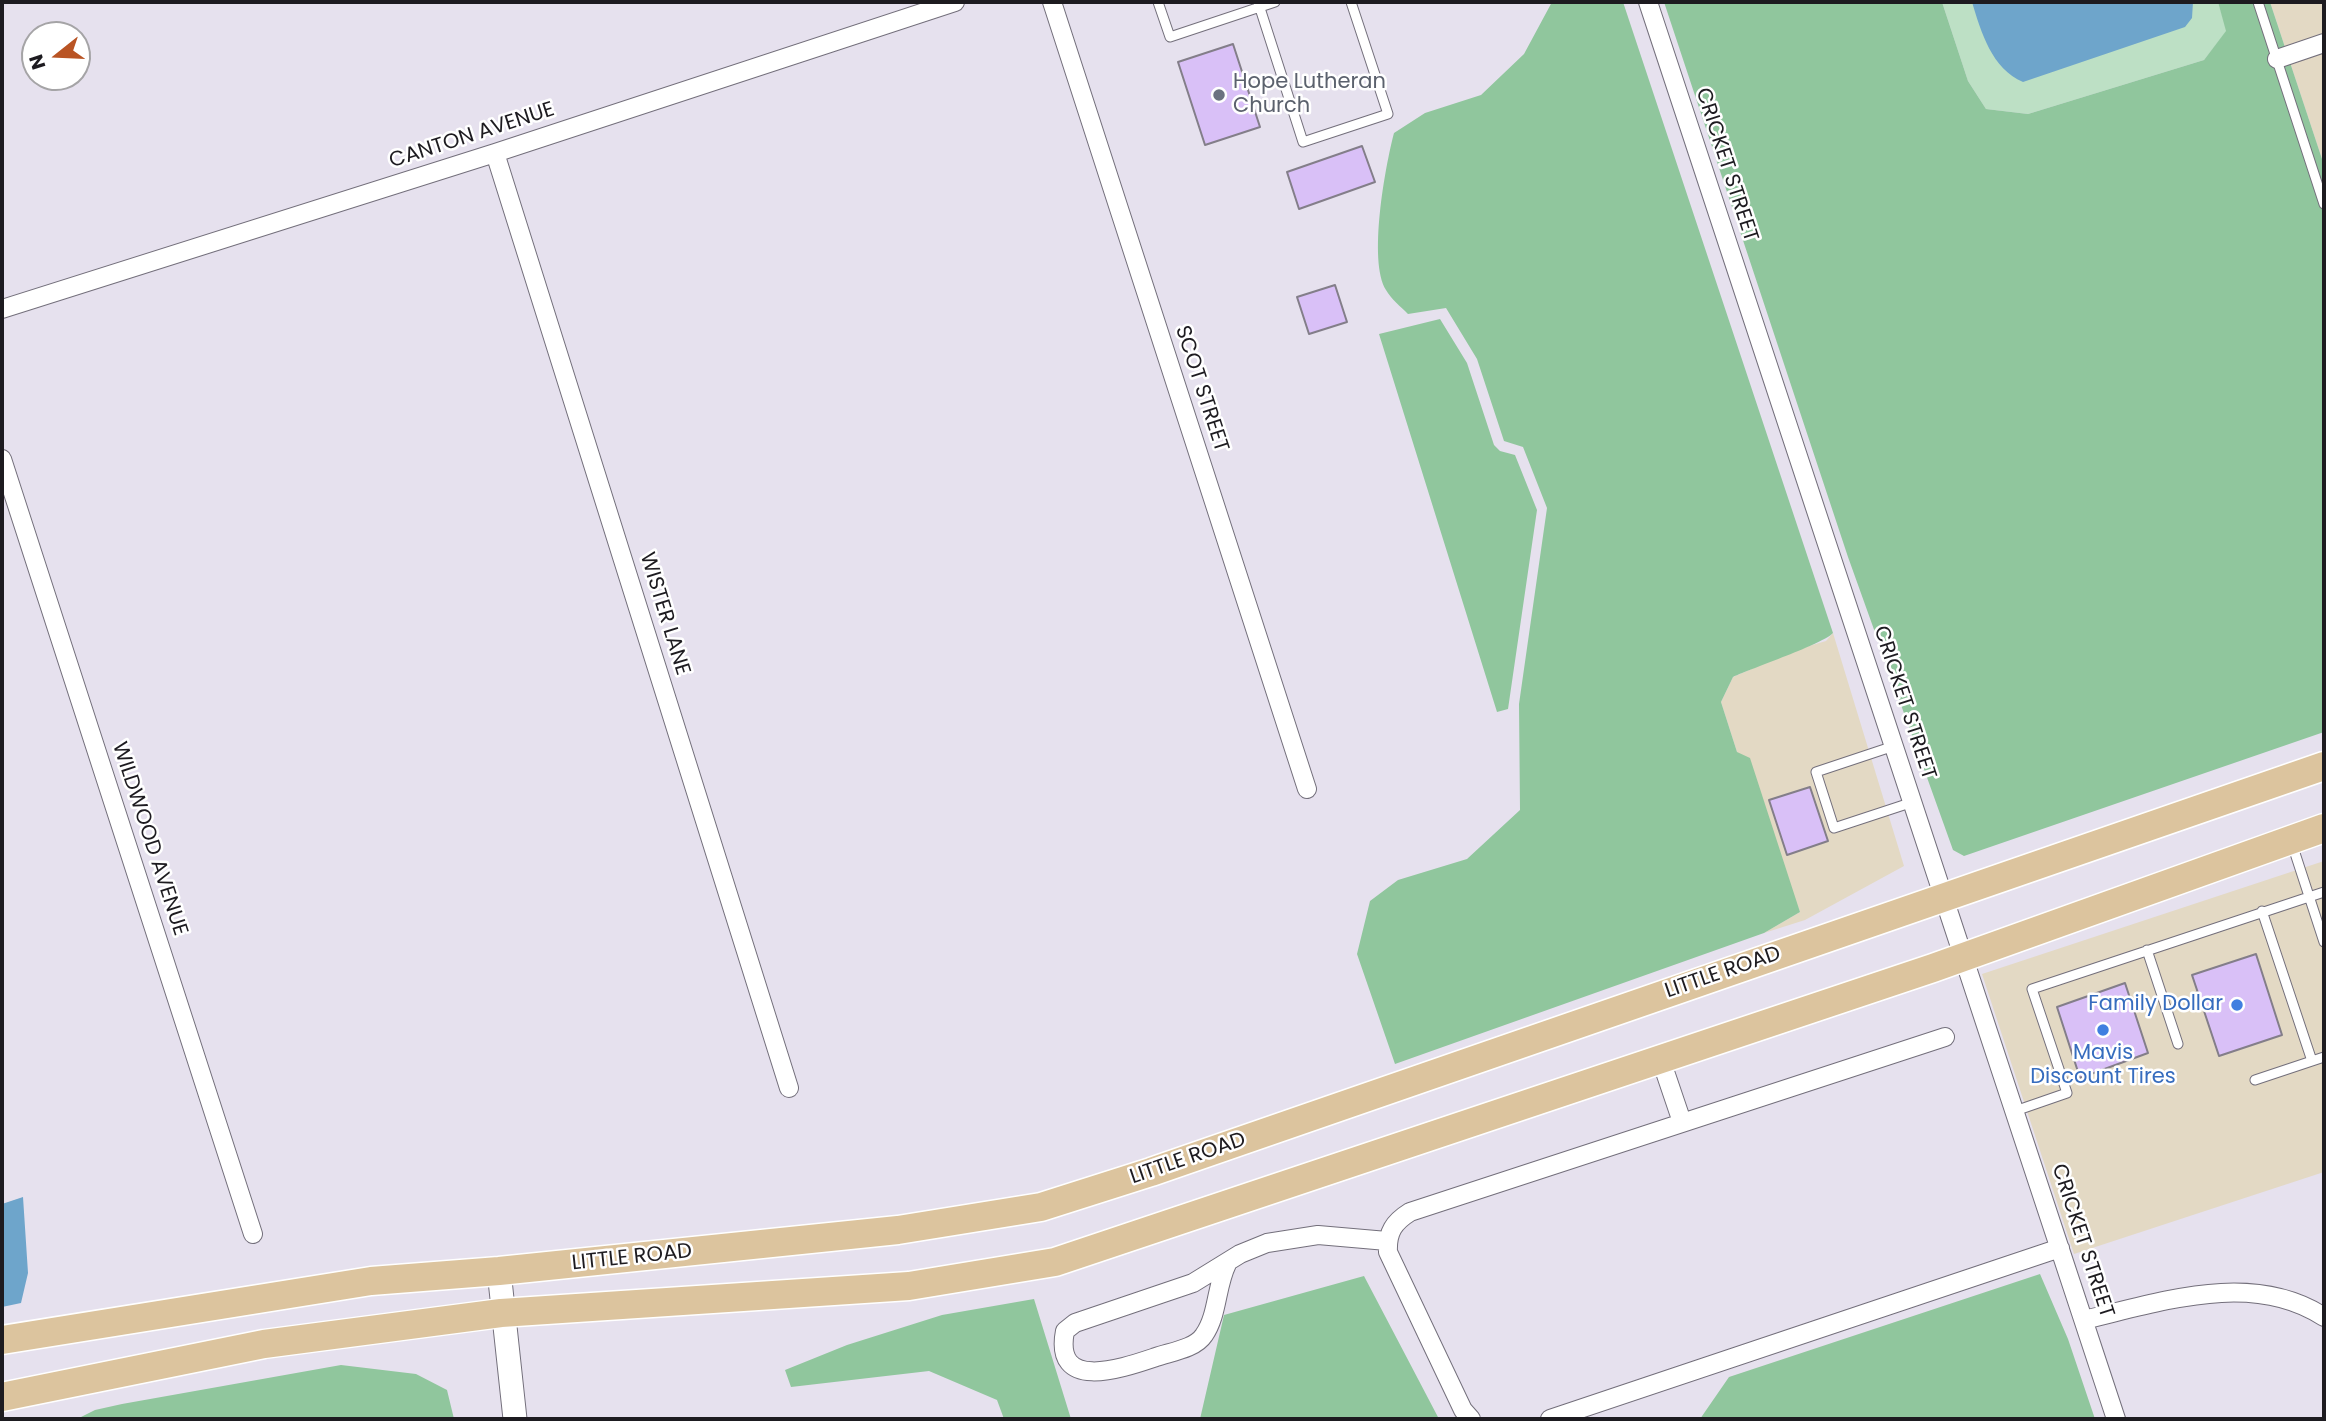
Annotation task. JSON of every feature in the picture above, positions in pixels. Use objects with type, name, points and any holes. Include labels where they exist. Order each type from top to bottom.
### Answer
[{"type":"main road","name":"LITTLE ROAD","points":[[2,1340],[371,1281],[499,1271],[898,1230],[1041,1207],[1151,1172],[2324,766]]},
{"type":"main road","name":"LITTLE ROAD","points":[[2,1397],[264,1344],[501,1313],[909,1286],[1055,1262],[1661,1060],[1965,956],[2324,828]]},
{"type":"street","name":"CANTON AVENUE","points":[[2,309],[495,153],[955,2]]},
{"type":"street","name":"SCOT STREET","points":[[1052,2],[1307,789]]},
{"type":"street","name":"CRICKET STREET","points":[[1648,2],[2116,1419]]},
{"type":"street","points":[[2277,59],[2324,44]]},
{"type":"street","name":"WISTER LANE","points":[[495,153],[789,1088]]},
{"type":"street","name":"WILDWOOD AVENUE","points":[[2,458],[253,1234]]},
{"type":"street","points":[[1471,1419],[1463,1410],[1388,1252],[1387,1241],[1396,1220],[1410,1212],[1945,1037]]},
{"type":"street","points":[[1661,1060],[1682,1122]]},
{"type":"street","points":[[1227,1264],[1218,1282],[1212,1318],[1204,1337],[1193,1345],[1120,1369],[1079,1369],[1067,1362],[1063,1352],[1065,1331],[1075,1323],[1193,1283],[1227,1264],[1267,1243],[1318,1235],[1387,1241]]},
{"type":"street","points":[[1550,1419],[2060,1248]]},
{"type":"street","points":[[499,1271],[501,1313],[515,1419]]},
{"type":"street","points":[[2084,1320],[2173,1299],[2260,1292],[2291,1301],[2324,1317]]},
{"type":"lane","points":[[1158,2],[1170,37],[1258,5],[1275,2]]},
{"type":"lane","points":[[1258,5],[1303,142],[1388,114],[1351,2]]},
{"type":"lane","points":[[2258,2],[2324,204]]},
{"type":"lane","points":[[1894,746],[1816,772],[1834,828],[1913,802]]},
{"type":"lane","points":[[2291,840],[2324,942]]},
{"type":"lane","points":[[2015,1111],[2067,1093],[2032,989],[2324,892]]},
{"type":"lane","points":[[2262,911],[2312,1061]]},
{"type":"lane","points":[[2147,950],[2178,1044]]},
{"type":"lane","points":[[2255,1080],[2324,1057]]},
{"type":"shaded area","points":[[2270,2],[2324,2],[2324,165]]},
{"type":"shaded area","points":[[1833,633],[1904,866],[1805,920],[1764,933],[1800,912],[1737,752],[1721,702],[1733,677],[1795,650],[1826,641]]},
{"type":"shaded area","points":[[2324,861],[2324,1172],[2074,1254],[1982,974]]},
{"type":"green space","points":[[1552,2],[1623,2],[1833,633],[1802,649],[1733,677],[1721,702],[1737,752],[1750,758],[1800,912],[1764,933],[1395,1064],[1357,954],[1370,901],[1398,880],[1467,859],[1520,810],[1519,704],[1547,508],[1523,447],[1504,441],[1477,359],[1446,308],[1408,314],[1386,290],[1378,258],[1378,237],[1386,168],[1394,133],[1425,113],[1481,95],[1524,54]]},
{"type":"green space","points":[[1664,2],[1942,2],[1968,81],[1986,109],[2028,114],[2204,60],[2226,31],[2218,2],[2270,2],[2324,165],[2324,732],[1964,856],[1953,850],[1848,557]]},
{"type":"green space","points":[[1942,2],[2218,2],[2227,31],[2204,60],[2028,114],[1986,109],[1968,81]]},
{"type":"green space","points":[[1440,319],[1467,363],[1494,445],[1500,451],[1515,455],[1537,510],[1508,709],[1497,712],[1379,334]]},
{"type":"green space","points":[[2040,1274],[2068,1339],[2095,1419],[1700,1419],[1729,1377]]},
{"type":"green space","points":[[1364,1276],[1439,1419],[1200,1419],[1224,1315]]},
{"type":"green space","points":[[1034,1299],[1071,1419],[1004,1419],[997,1400],[929,1371],[791,1387],[785,1370],[847,1345],[942,1315]]},
{"type":"green space","points":[[341,1365],[416,1374],[447,1390],[454,1419],[77,1419],[95,1410],[122,1404]]},
{"type":"water","points":[[1972,2],[2193,2],[2192,18],[2185,27],[2023,82],[2012,76],[1996,59],[1984,37]]},
{"type":"water","points":[[23,1197],[28,1273],[21,1303],[2,1307],[2,1204]]},
{"type":"building","name":"Hope Lutheran Church","points":[[1233,44],[1260,127],[1205,145],[1178,62]]},
{"type":"building","points":[[1362,146],[1375,182],[1299,209],[1287,172]]},
{"type":"building","points":[[1335,285],[1347,322],[1309,334],[1297,297]]},
{"type":"building","points":[[1810,787],[1828,841],[1787,855],[1769,800]]},
{"type":"building","name":"Family Dollar","points":[[2256,954],[2282,1035],[2219,1056],[2192,975]]},
{"type":"building","name":"Mavis Discount Tires","points":[[2125,983],[2148,1053],[2080,1078],[2057,1007]]},
{"type":"place","name":"Hope Lutheran Church","points":[[1219,95]]},
{"type":"place","name":"Family Dollar","points":[[2237,1005]]},
{"type":"place","name":"Mavis Discount Tires","points":[[2103,1030]]}]
